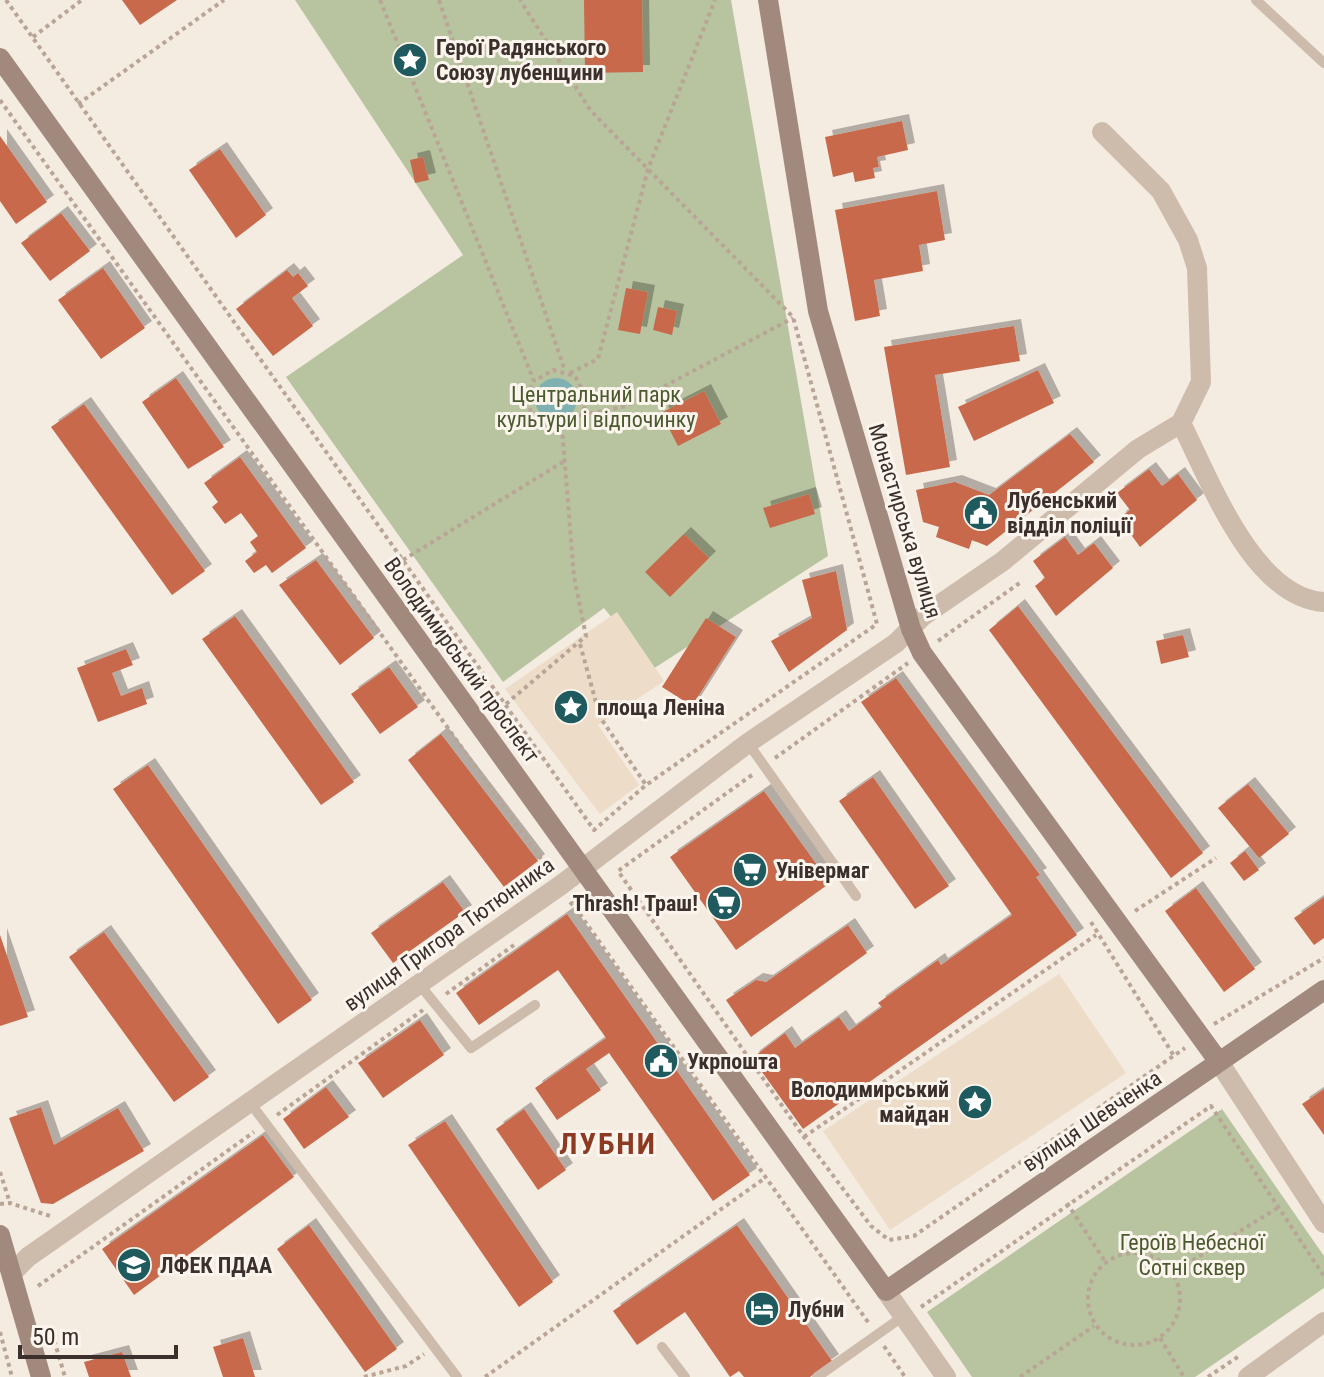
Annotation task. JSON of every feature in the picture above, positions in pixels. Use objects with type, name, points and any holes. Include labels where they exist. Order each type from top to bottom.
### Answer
[{"type":"main road","name":"Монастирська вулиця","points":[[768,0],[818,311],[911,629],[922,653],[1219,1062]]},
{"type":"main road","name":"Володимирський проспект","points":[[0,58],[886,1291]]},
{"type":"main road","name":"вулиця Шевченка","points":[[886,1291],[1324,990]]},
{"type":"main road","points":[[0,1235],[41,1377]]},
{"type":"street","points":[[1102,132],[1161,191],[1188,240],[1197,268],[1201,382],[1181,423],[1251,554],[1293,593],[1324,602]]},
{"type":"street","name":"вулиця Григора Тютюнника","points":[[12,1273],[28,1257],[583,869],[748,743],[896,643],[923,616],[1003,561],[1138,449],[1181,423]]},
{"type":"street","points":[[1219,1062],[1324,1223]]},
{"type":"street","points":[[886,1291],[946,1377]]},
{"type":"street","points":[[1248,1377],[1324,1322]]},
{"type":"lane","points":[[1256,0],[1324,63]]},
{"type":"lane","points":[[748,743],[856,896]]},
{"type":"lane","points":[[419,984],[471,1048],[535,1005]]},
{"type":"lane","points":[[251,1104],[457,1377]]},
{"type":"lane","points":[[817,1377],[905,1315]]},
{"type":"lane","points":[[662,1347],[685,1377]]},
{"type":"path","points":[[6,0],[594,830],[646,785],[877,624],[793,317],[591,111],[520,0]]},
{"type":"path","points":[[32,37],[82,0]]},
{"type":"path","points":[[78,104],[224,0]]},
{"type":"path","points":[[380,0],[534,381]]},
{"type":"path","points":[[439,0],[567,372],[584,388],[586,397],[582,415]]},
{"type":"path","points":[[715,0],[648,169],[598,359],[567,372],[553,370],[534,381],[527,396],[532,417],[552,429],[562,429],[582,415],[627,406],[793,317],[818,311]]},
{"type":"path","points":[[0,100],[547,867]]},
{"type":"path","points":[[506,704],[586,636],[574,577],[562,429]]},
{"type":"path","points":[[403,560],[563,462]]},
{"type":"path","points":[[936,643],[1021,582]]},
{"type":"path","points":[[580,644],[600,717],[646,785]]},
{"type":"path","points":[[1135,911],[1216,858]]},
{"type":"path","points":[[618,871],[804,1137],[871,1226],[889,1240],[914,1236],[1217,1022],[1324,958]]},
{"type":"path","points":[[560,912],[572,903],[905,1377]]},
{"type":"path","points":[[804,1137],[1096,935]]},
{"type":"path","points":[[37,1284],[523,939]]},
{"type":"path","points":[[926,1319],[921,1306],[1211,1106],[1324,1276]]},
{"type":"path","points":[[0,1172],[10,1203],[0,1204]]},
{"type":"path","points":[[485,1377],[765,1178]]},
{"type":"path","points":[[1067,1203],[1106,1263]]},
{"type":"path","points":[[1172,1273],[1279,1207]]},
{"type":"path","points":[[1133,1253],[1149,1255],[1172,1273],[1180,1298],[1178,1311],[1172,1326],[1160,1338],[1145,1344],[1124,1345],[1109,1339],[1095,1326],[1087,1305],[1088,1288],[1099,1268],[1106,1263],[1133,1253]]},
{"type":"path","points":[[1020,1377],[1095,1326]]},
{"type":"path","points":[[0,1332],[12,1377]]},
{"type":"path","points":[[1160,1338],[1184,1377]]},
{"type":"path","points":[[364,1377],[406,1366],[432,1345]]},
{"type":"green space","name":"Центральний парк культури і відпочинку","points":[[295,0],[731,0],[828,556],[653,669],[604,608],[503,682],[286,377],[463,255]]},
{"type":"green space","name":"Героїв Небесної Сотні сквер","points":[[1222,1109],[1324,1256],[1324,1288],[1195,1377],[972,1377],[927,1312]]},
{"type":"shaded area","name":"площа Леніна","points":[[617,612],[664,681],[598,725],[639,785],[600,814],[505,689]]},
{"type":"shaded area","name":"Володимирський майдан","points":[[1059,974],[1126,1073],[890,1230],[823,1131]]},
{"type":"water","points":[[556,378],[571,384],[577,399],[571,414],[556,420],[541,414],[535,399],[541,384]]},
{"type":"building","points":[[122,0],[177,0],[140,25]]},
{"type":"building","points":[[584,0],[642,0],[643,72],[585,73]]},
{"type":"building","points":[[902,121],[908,150],[877,157],[879,167],[873,168],[875,178],[855,182],[853,172],[833,177],[825,137]]},
{"type":"building","points":[[0,136],[47,202],[16,224],[0,201]]},
{"type":"building","points":[[220,149],[266,215],[236,238],[189,170]]},
{"type":"building","points":[[423,157],[429,180],[415,183],[410,160]]},
{"type":"building","points":[[937,191],[945,240],[919,245],[923,271],[874,280],[880,316],[855,321],[835,210]]},
{"type":"building","points":[[61,213],[90,251],[50,281],[21,243]]},
{"type":"building","points":[[103,268],[145,328],[101,359],[58,300]]},
{"type":"building","points":[[287,270],[293,277],[298,273],[308,286],[292,298],[313,326],[273,356],[236,309]]},
{"type":"building","points":[[626,288],[648,292],[640,334],[618,330]]},
{"type":"building","points":[[658,307],[677,311],[672,335],[653,330]]},
{"type":"building","points":[[1014,326],[1020,361],[935,375],[950,467],[906,475],[884,347]]},
{"type":"building","points":[[1038,370],[1054,403],[974,441],[958,407]]},
{"type":"building","points":[[176,378],[224,447],[188,469],[142,402]]},
{"type":"building","points":[[704,391],[721,424],[678,446],[661,413]]},
{"type":"building","points":[[84,404],[205,571],[172,595],[51,427]]},
{"type":"building","points":[[1070,434],[1094,462],[987,546],[972,540],[969,549],[936,537],[939,527],[923,522],[916,490],[955,482],[989,495]]},
{"type":"building","points":[[240,457],[306,548],[272,573],[266,565],[254,573],[245,561],[257,552],[250,542],[258,536],[241,513],[225,524],[212,507],[218,502],[204,483]]},
{"type":"building","points":[[1149,469],[1162,486],[1178,474],[1197,500],[1140,547],[1119,518],[1130,510],[1117,493]]},
{"type":"building","points":[[809,494],[815,514],[770,528],[763,508]]},
{"type":"building","points":[[684,534],[709,558],[670,597],[645,572]]},
{"type":"building","points":[[1065,537],[1078,555],[1094,543],[1113,568],[1056,616],[1035,586],[1045,578],[1033,561]]},
{"type":"building","points":[[316,560],[374,638],[340,665],[279,585]]},
{"type":"building","points":[[836,571],[847,630],[789,672],[771,641],[812,618],[802,580]]},
{"type":"building","points":[[1018,606],[1203,853],[1171,878],[989,630]]},
{"type":"building","points":[[235,616],[354,782],[321,805],[202,639]]},
{"type":"building","points":[[706,618],[736,637],[692,706],[662,687]]},
{"type":"building","points":[[1183,635],[1189,657],[1161,664],[1156,641]]},
{"type":"building","points":[[126,649],[133,665],[112,673],[121,696],[142,688],[147,704],[98,722],[77,668]]},
{"type":"building","points":[[389,667],[418,707],[380,734],[351,694]]},
{"type":"building","points":[[896,678],[1040,875],[1036,877],[1077,935],[803,1129],[752,1058],[785,1033],[795,1048],[839,1017],[849,1031],[882,1007],[878,1003],[938,960],[941,965],[1012,915],[861,702]]},
{"type":"building","points":[[441,734],[538,861],[504,887],[408,760]]},
{"type":"building","points":[[148,765],[312,1000],[278,1024],[113,789]]},
{"type":"building","points":[[873,777],[949,886],[915,909],[839,801]]},
{"type":"building","points":[[1248,784],[1289,834],[1259,858],[1218,808]]},
{"type":"building","name":"Універмаг","points":[[764,791],[830,883],[736,950],[670,857]]},
{"type":"building","points":[[1245,851],[1259,870],[1244,881],[1230,863]]},
{"type":"building","points":[[443,882],[465,912],[393,963],[371,933]]},
{"type":"building","points":[[1196,888],[1255,969],[1224,992],[1165,911]]},
{"type":"building","points":[[1324,897],[1324,938],[1314,945],[1294,918]]},
{"type":"building","points":[[567,914],[750,1175],[713,1201],[609,1053],[586,1069],[601,1090],[557,1120],[535,1088],[606,1038],[558,970],[479,1025],[456,993]]},
{"type":"building","points":[[848,925],[867,953],[751,1037],[726,1000],[756,980],[766,982]]},
{"type":"building","points":[[104,932],[209,1077],[174,1102],[69,957]]},
{"type":"building","points":[[0,935],[28,1017],[0,1026]]},
{"type":"building","points":[[420,1020],[444,1055],[383,1098],[358,1063]]},
{"type":"building","points":[[326,1087],[349,1117],[304,1149],[283,1119]]},
{"type":"building","points":[[1324,1089],[1324,1135],[1302,1104]]},
{"type":"building","points":[[41,1107],[54,1145],[118,1108],[144,1151],[53,1204],[41,1203],[9,1118]]},
{"type":"building","points":[[524,1109],[566,1170],[538,1190],[496,1129]]},
{"type":"building","points":[[445,1121],[553,1282],[519,1307],[408,1145]]},
{"type":"building","points":[[263,1135],[294,1177],[134,1295],[102,1249]]},
{"type":"building","points":[[309,1225],[397,1349],[365,1372],[277,1249]]},
{"type":"building","points":[[737,1225],[832,1361],[810,1377],[744,1377],[739,1371],[730,1377],[685,1312],[637,1345],[613,1311]]},
{"type":"building","points":[[243,1338],[255,1377],[223,1377],[213,1347]]},
{"type":"building","points":[[122,1352],[131,1377],[89,1377],[84,1362]]},
{"type":"place","name":"Герої Радянського Союзу лубенщини","points":[[410,60]]},
{"type":"place","name":"Лубенський відділ поліції","points":[[981,513]]},
{"type":"place","name":"площа Леніна","points":[[571,707]]},
{"type":"place","name":"Універмаг","points":[[750,870]]},
{"type":"place","name":"Thrash! Траш!","points":[[724,903]]},
{"type":"place","name":"Укрпошта","points":[[661,1061]]},
{"type":"place","name":"Володимирський майдан","points":[[975,1102]]},
{"type":"place","name":"ЛФЕК ПДАА","points":[[134,1265]]},
{"type":"place","name":"Лубни","points":[[762,1309]]},
{"type":"district","name":"ЛУБНИ","points":[[608,1143]]}]
